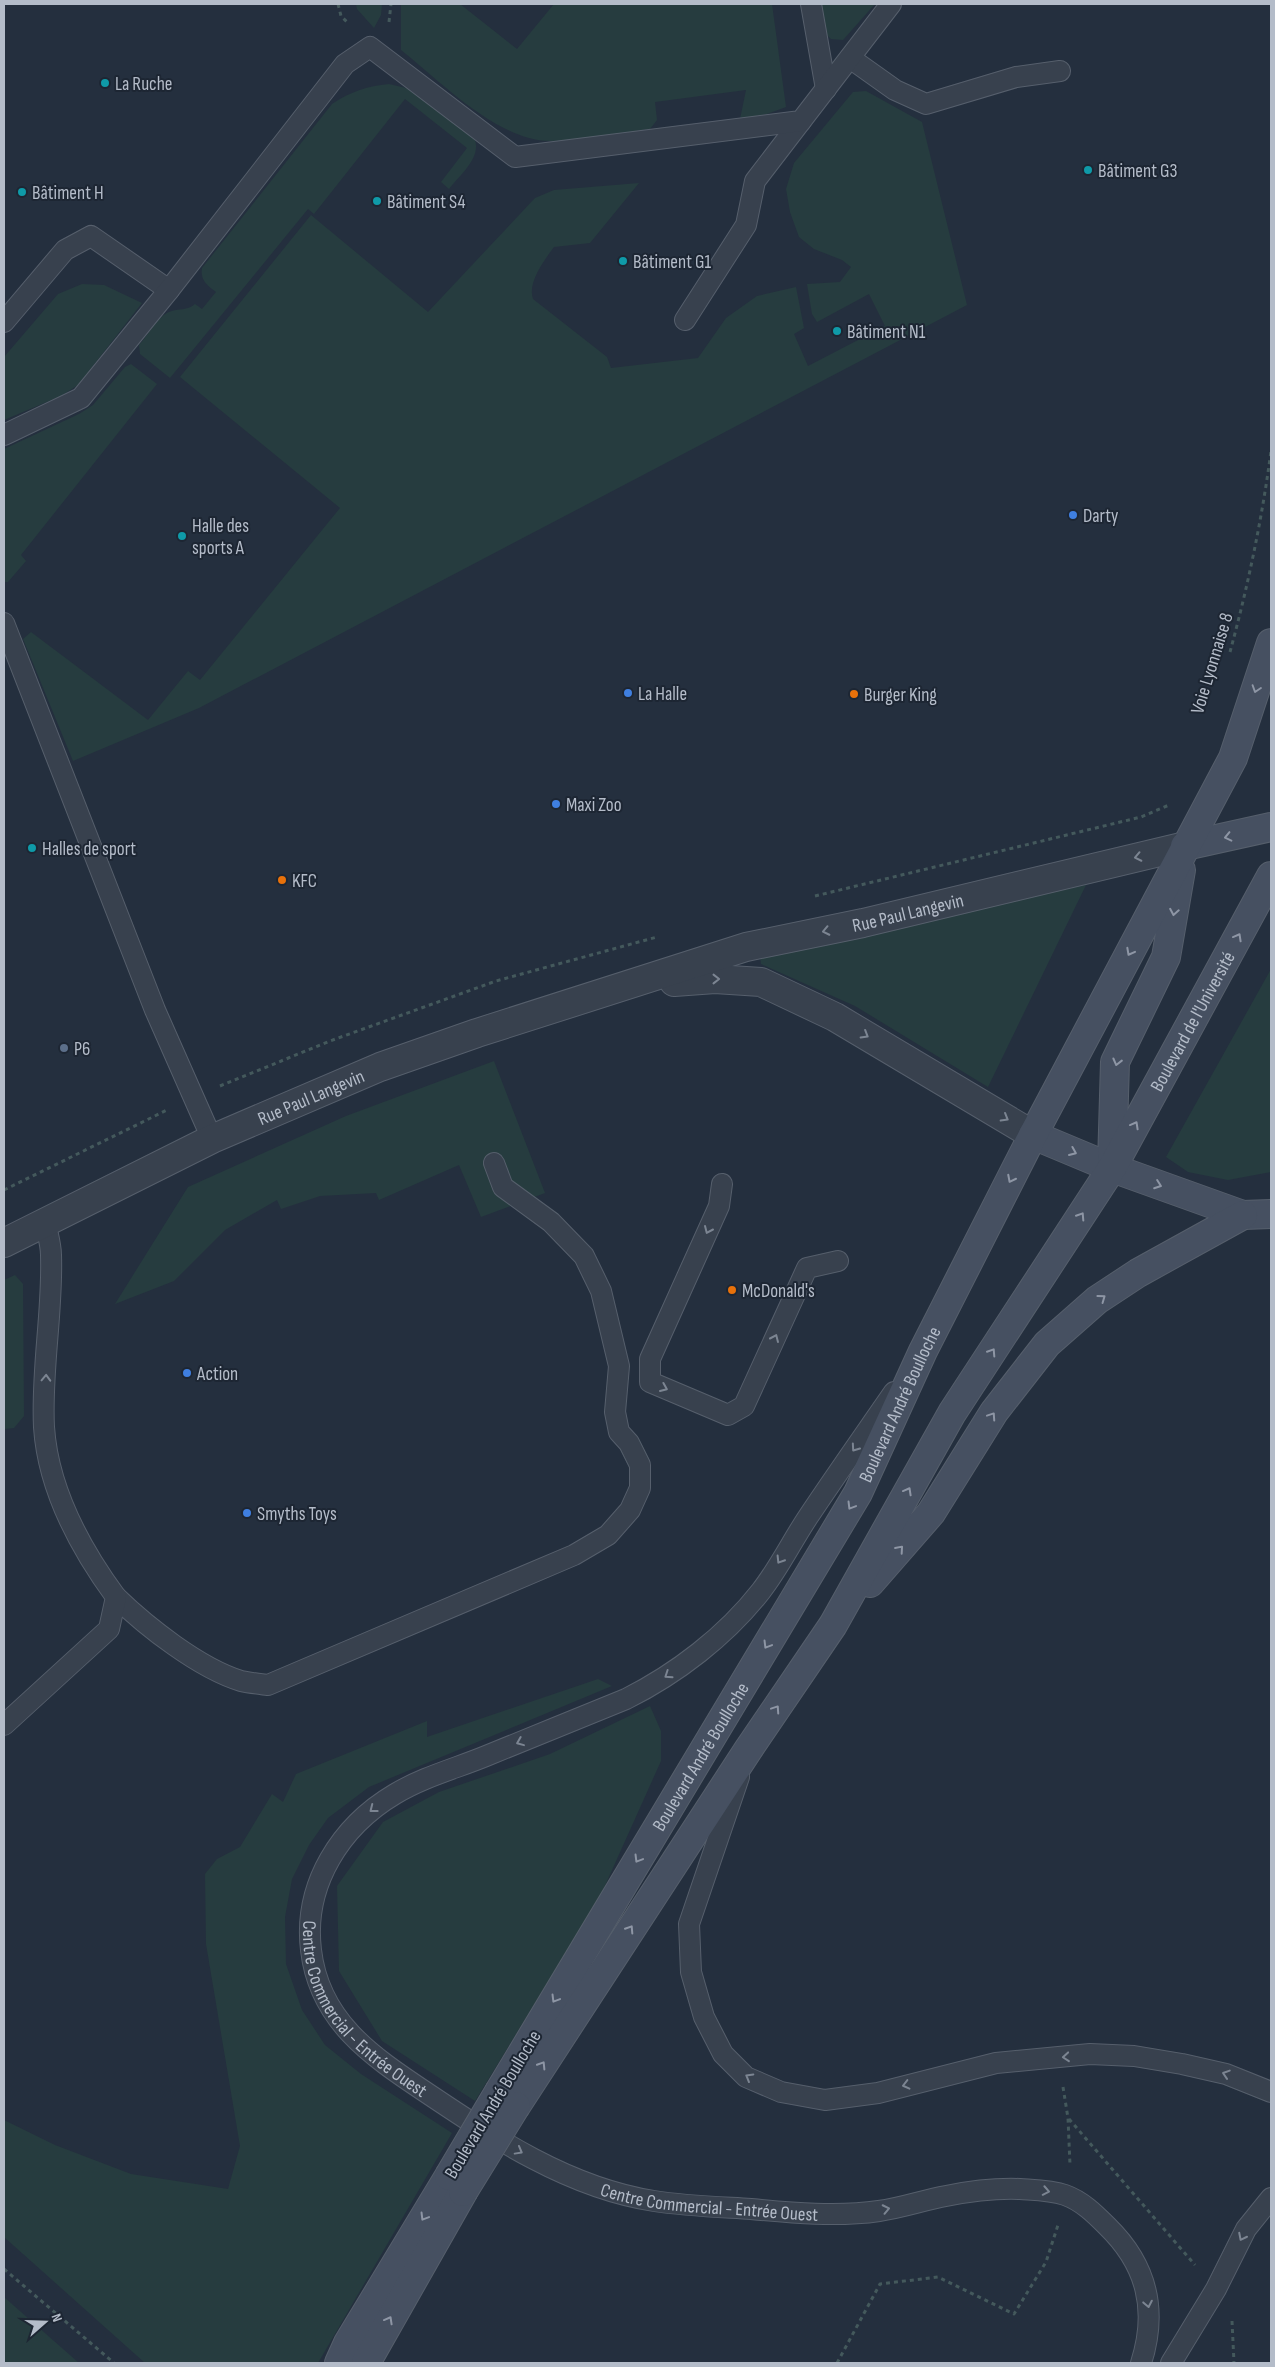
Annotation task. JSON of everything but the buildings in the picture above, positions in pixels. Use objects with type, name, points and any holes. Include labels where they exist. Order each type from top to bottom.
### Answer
[{"type":"main road","points":[[1271,643],[1233,758],[1033,1135],[1112,1168],[1243,1215],[1271,1214]]},
{"type":"main road","points":[[1185,846],[1271,827]]},
{"type":"main road","points":[[1112,1168],[1115,1062],[1166,957],[1185,846]]},
{"type":"main road","name":"Boulevard de l'Université","points":[[1112,1168],[1271,876]]},
{"type":"main road","name":"Boulevard André Boulloche","points":[[339,2363],[348,2343],[456,2184],[508,2098],[858,1493],[923,1351],[1033,1135]]},
{"type":"main road","name":"Boulevard André Boulloche","points":[[508,2098],[833,1625],[952,1413],[1112,1168]]},
{"type":"main road","points":[[833,1625],[931,1514],[994,1412],[1047,1344],[1098,1300],[1138,1273],[1243,1215]]},
{"type":"main road","name":"Boulevard André Boulloche","points":[[366,2363],[456,2184]]},
{"type":"street","name":"Rue Paul Langevin","points":[[4,1243],[212,1139],[380,1067],[508,1022],[632,985],[746,947],[863,923],[1185,846]]},
{"type":"street","name":"Rue Paul Langevin","points":[[632,985],[716,979],[761,982],[835,1017],[1033,1135]]},
{"type":"lane","points":[[810,4],[826,88]]},
{"type":"lane","points":[[686,320],[746,224],[755,181],[891,4]]},
{"type":"lane","points":[[4,435],[82,398],[169,290],[345,64],[370,47],[515,157],[802,121]]},
{"type":"lane","points":[[850,58],[895,90],[926,104],[1016,77],[1060,71]]},
{"type":"lane","points":[[4,322],[65,250],[91,236],[169,290]]},
{"type":"lane","points":[[4,623],[155,1010],[212,1139]]},
{"type":"lane","points":[[45,1222],[51,1254],[44,1427],[53,1475],[70,1520],[94,1566],[116,1597],[146,1626],[201,1661],[241,1681],[268,1685],[574,1555],[608,1535],[630,1510],[640,1488],[640,1465],[629,1443],[619,1432],[616,1412],[620,1366],[601,1290],[584,1256],[551,1222],[503,1187],[494,1163]]},
{"type":"lane","points":[[722,1184],[719,1206],[650,1359],[650,1382],[728,1415],[744,1406],[807,1268],[838,1261]]},
{"type":"lane","name":"Centre Commercial - Entrée Ouest","points":[[923,1351],[806,1519],[761,1591],[713,1640],[677,1669],[643,1691],[399,1791],[357,1822],[341,1839],[327,1861],[317,1887],[311,1912],[309,1939],[313,1966],[334,2016],[378,2060],[462,2117],[519,2151],[561,2173],[590,2184],[651,2201],[772,2211],[838,2213],[879,2211],[948,2195],[992,2188],[1038,2190],[1066,2195],[1092,2210],[1124,2242],[1141,2271],[1150,2310],[1146,2349],[1141,2363]]},
{"type":"lane","points":[[4,1725],[109,1630],[116,1597]]},
{"type":"lane","points":[[748,1750],[689,1924],[691,1972],[704,2017],[723,2054],[746,2077],[781,2092],[825,2100],[878,2092],[996,2063],[1090,2054],[1134,2056],[1182,2064],[1226,2074],[1271,2092]]},
{"type":"lane","points":[[1171,2363],[1216,2289],[1246,2229],[1271,2198]]},
{"type":"path","name":"Voie Lyonnaise 8","points":[[1229,656],[1244,601],[1264,502],[1271,451]]},
{"type":"path","points":[[1101,826],[1149,814],[1169,805],[1174,799]]},
{"type":"path","points":[[837,2363],[880,2284],[938,2276],[1014,2314],[1046,2262],[1066,2195],[1070,2168],[1068,2118],[1062,2083]]},
{"type":"path","points":[[1068,2118],[1232,2309],[1234,2363]]},
{"type":"path","points":[[4,2268],[114,2363]]},
{"type":"green space","points":[[356,4],[382,4],[381,15],[374,28],[357,9]]},
{"type":"green space","points":[[401,4],[460,4],[517,49],[554,4],[772,4],[786,107],[767,114],[740,119],[746,90],[655,102],[657,120],[650,129],[576,140],[551,141],[531,139],[511,132],[471,108],[401,50]]},
{"type":"green space","points":[[818,4],[875,4],[843,40],[831,39],[822,30]]},
{"type":"green space","points":[[389,84],[410,89],[475,140],[476,147],[472,160],[449,189],[441,182],[467,148],[405,99],[314,214],[308,209],[170,378],[140,354],[139,345],[165,314],[189,308],[195,304],[202,309],[216,292],[203,279],[202,268],[332,104],[359,90]]},
{"type":"green space","points":[[866,91],[922,122],[967,305],[199,708],[73,761],[23,639],[31,632],[148,720],[188,671],[200,680],[340,508],[180,377],[311,215],[428,312],[535,198],[554,190],[639,183],[590,243],[554,247],[542,265],[532,286],[533,299],[607,357],[611,368],[698,358],[726,318],[757,296],[796,287],[804,328],[794,334],[808,366],[885,326],[869,294],[817,322],[812,314],[807,284],[840,282],[851,267],[842,260],[814,249],[799,237],[790,212],[786,189],[794,163],[853,92]]},
{"type":"green space","points":[[82,284],[104,285],[142,303],[78,385],[61,396],[4,420],[4,357],[58,294]]},
{"type":"green space","points":[[131,364],[157,384],[21,555],[26,561],[8,582],[4,582],[4,449],[79,414],[93,405],[125,367]]},
{"type":"green space","points":[[1086,885],[988,1087],[855,1006],[761,964],[760,955]]},
{"type":"green space","points":[[1271,969],[1271,1172],[1228,1180],[1188,1172],[1166,1157]]},
{"type":"green space","points":[[494,1061],[545,1193],[481,1217],[459,1165],[379,1200],[376,1193],[320,1196],[281,1209],[277,1200],[225,1230],[174,1281],[115,1304],[188,1187],[346,1116]]},
{"type":"green space","points":[[15,1275],[23,1284],[24,1416],[14,1428],[4,1429],[4,1280]]},
{"type":"green space","points":[[598,1679],[612,1686],[369,1787],[328,1818],[309,1845],[292,1879],[285,1917],[286,1964],[302,2010],[325,2045],[361,2074],[452,2133],[318,2363],[145,2363],[4,2237],[4,2120],[55,2145],[131,2174],[228,2189],[240,2146],[206,1944],[205,1874],[217,1859],[240,1847],[272,1794],[283,1802],[296,1774],[427,1721],[427,1737]]},
{"type":"green space","points":[[650,1706],[661,1731],[661,1761],[599,1899],[475,2101],[382,2041],[339,1971],[337,1886],[383,1822],[439,1792],[550,1754]]},
{"type":"green space","points":[[4,2297],[79,2363],[4,2363]]},
{"type":"place","name":"La Ruche","points":[[105,83]]},
{"type":"place","name":"Bâtiment G3","points":[[1088,170]]},
{"type":"place","name":"Bâtiment H","points":[[22,192]]},
{"type":"place","name":"Bâtiment S4","points":[[377,201]]},
{"type":"place","name":"Bâtiment G1","points":[[623,261]]},
{"type":"place","name":"Bâtiment N1","points":[[837,331]]},
{"type":"place","name":"Darty","points":[[1073,515]]},
{"type":"place","name":"Halle des sports A","points":[[182,536]]},
{"type":"place","name":"La Halle","points":[[628,693]]},
{"type":"place","name":"Burger King","points":[[854,694]]},
{"type":"place","name":"Maxi Zoo","points":[[556,804]]},
{"type":"place","name":"Halles de sport","points":[[32,848]]},
{"type":"place","name":"KFC","points":[[282,880]]},
{"type":"place","name":"P6","points":[[64,1048]]},
{"type":"place","name":"McDonald's","points":[[732,1290]]},
{"type":"place","name":"Action","points":[[187,1373]]},
{"type":"place","name":"Smyths Toys","points":[[247,1513]]}]
